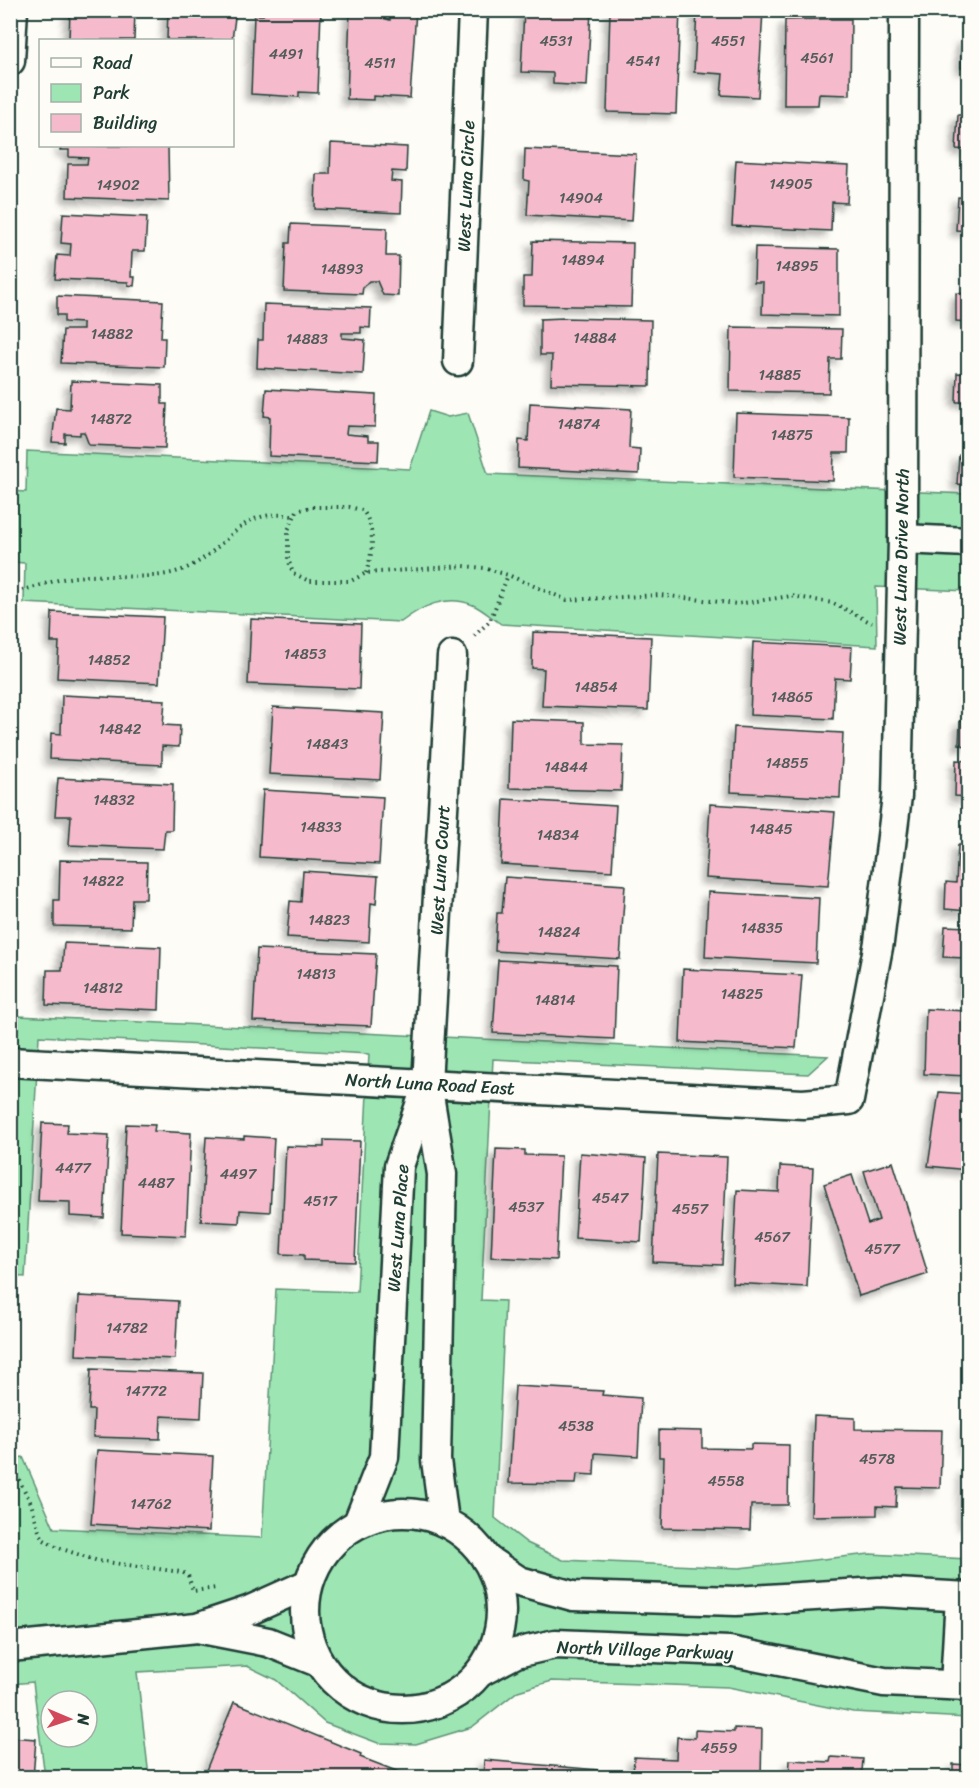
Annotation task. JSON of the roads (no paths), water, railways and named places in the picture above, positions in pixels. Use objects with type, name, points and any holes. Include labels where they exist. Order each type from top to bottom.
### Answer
[{"type":"street","points":[[10,61],[13,10]]},
{"type":"street","name":"West Luna Circle","points":[[458,361],[473,10]]},
{"type":"street","name":"West Luna Drive North","points":[[849,1100],[879,942],[897,796],[903,538],[904,10]]},
{"type":"street","points":[[903,538],[969,542]]},
{"type":"street","name":"West Luna Court","points":[[428,1083],[452,656]]},
{"type":"street","name":"North Luna Road East","points":[[10,1062],[803,1104],[849,1100]]},
{"type":"street","name":"West Luna Place","points":[[428,1083],[442,1174],[436,1473],[444,1521]]},
{"type":"street","name":"West Luna Place","points":[[358,1523],[384,1457],[399,1166],[428,1083]]},
{"type":"street","points":[[406,1513],[416,1513],[444,1521],[468,1537],[486,1559],[498,1586],[501,1616],[495,1646],[480,1672],[457,1694],[428,1707],[397,1710],[366,1703],[339,1686],[318,1662],[308,1637],[304,1611],[308,1584],[319,1560],[336,1539],[358,1523],[386,1514],[406,1513]]},
{"type":"street","name":"North Village Parkway","points":[[480,1672],[516,1653],[555,1644],[729,1651],[884,1682],[962,1686],[964,1597],[879,1592],[736,1601],[573,1596],[519,1581],[486,1559]]},
{"type":"street","points":[[10,1647],[196,1628],[255,1608],[308,1584]]},
{"type":"street","points":[[196,1628],[268,1642],[318,1662]]}]
